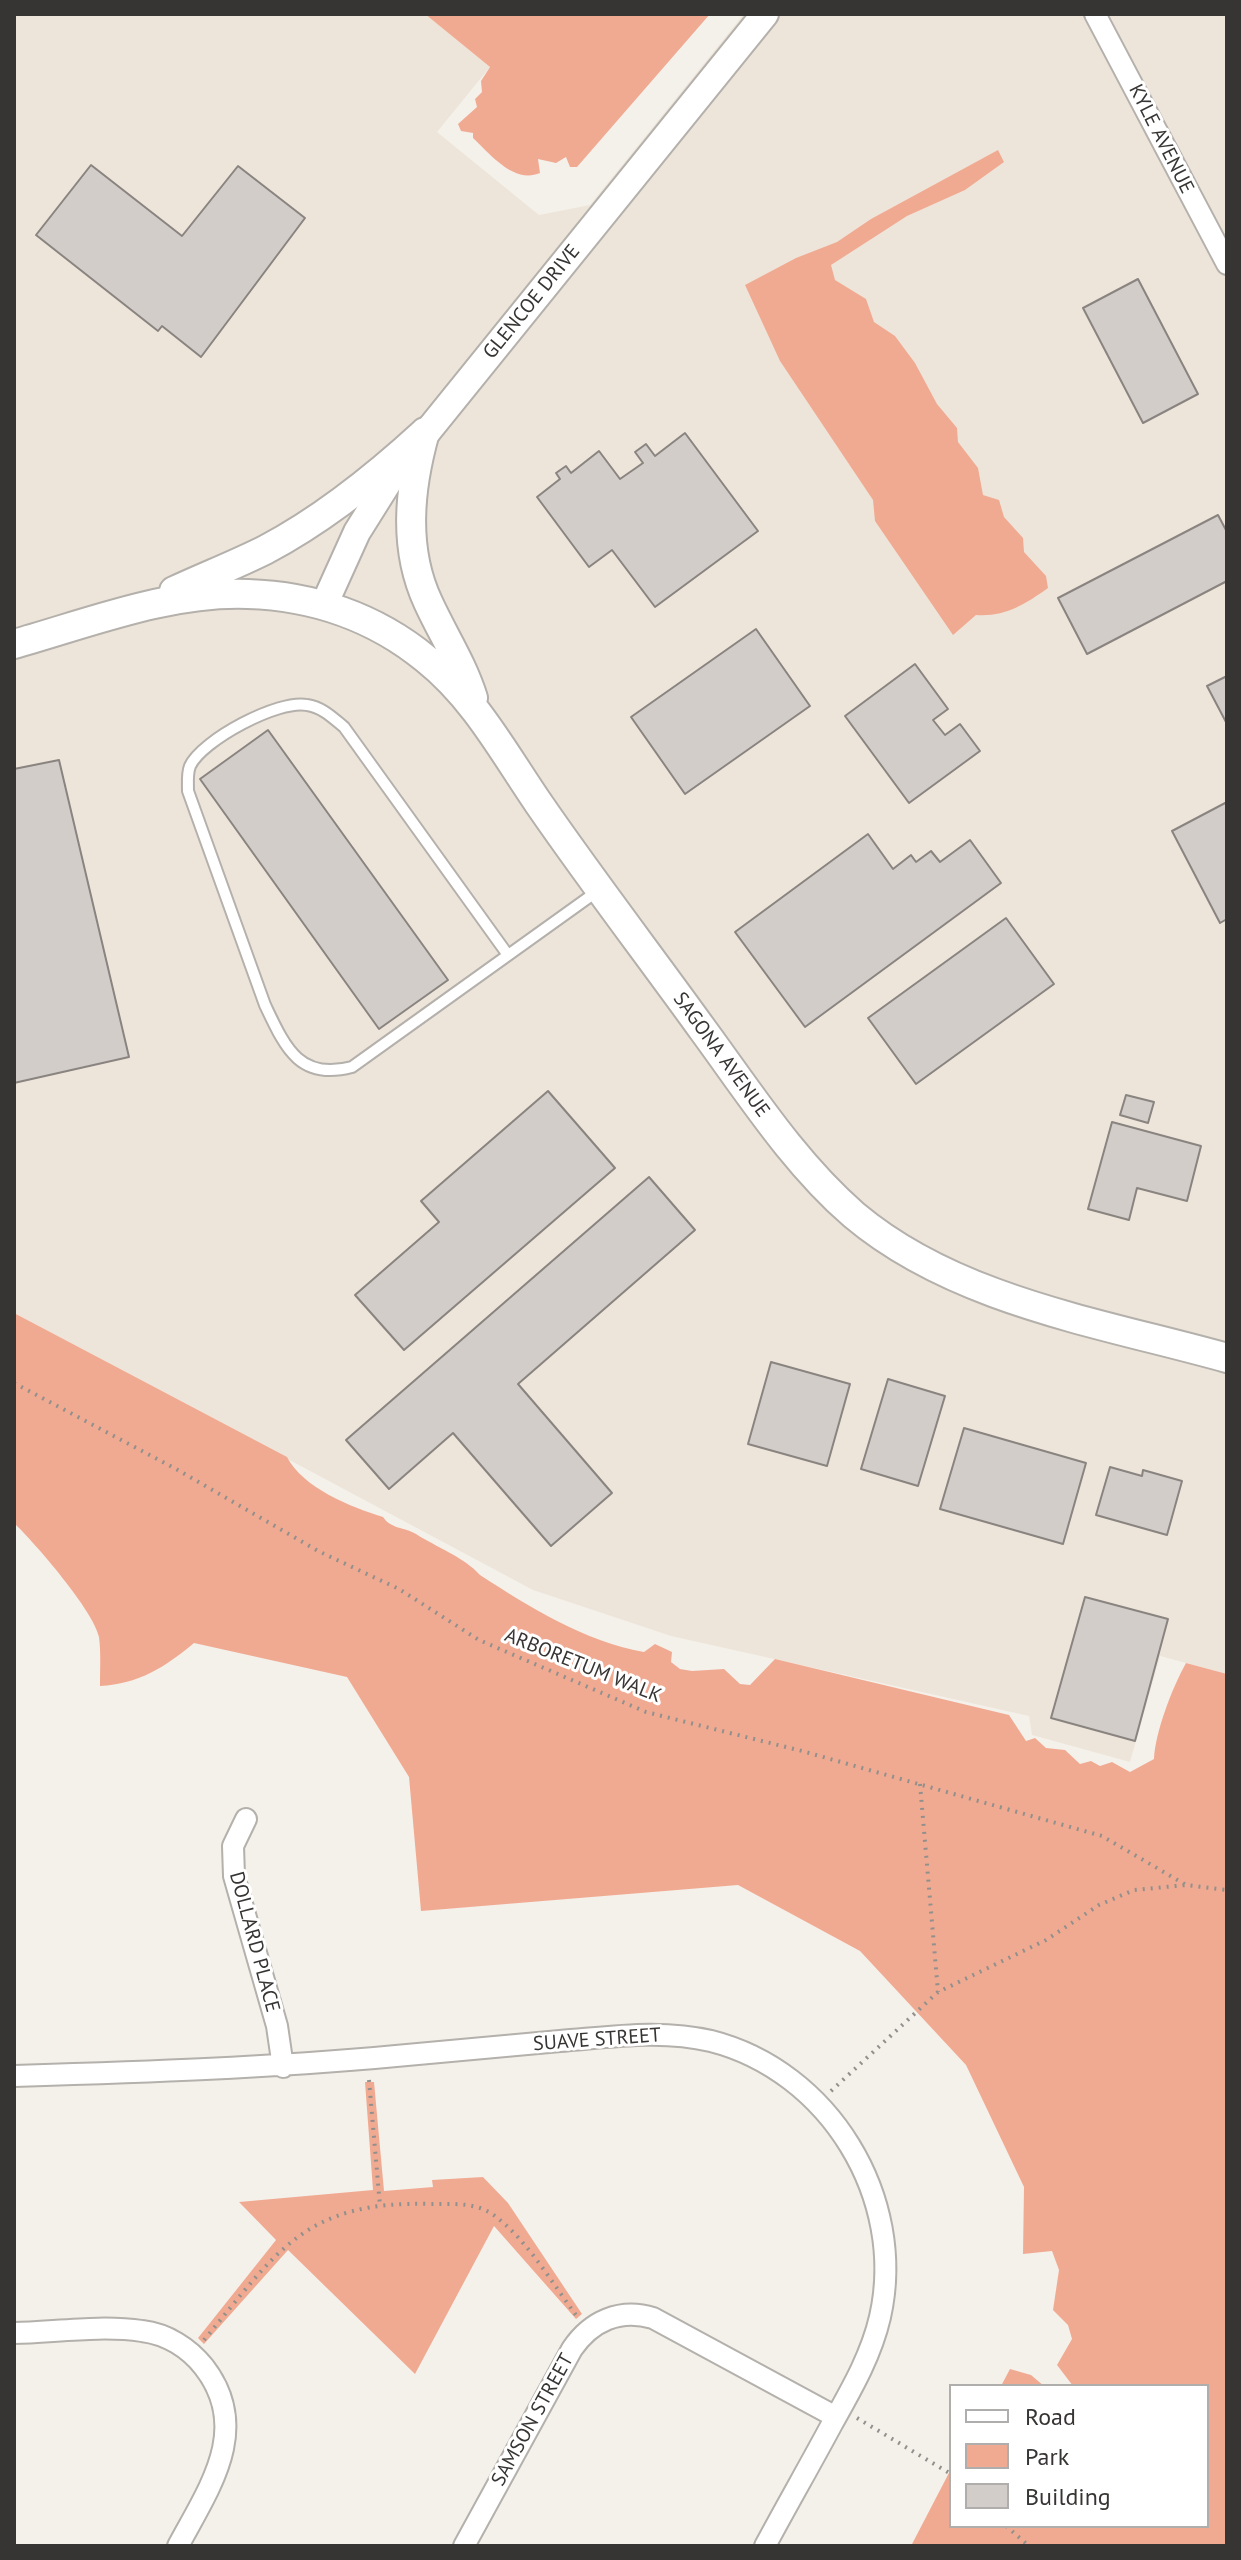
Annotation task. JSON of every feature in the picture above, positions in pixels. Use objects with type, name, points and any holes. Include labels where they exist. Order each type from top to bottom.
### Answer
[{"type":"main road","points":[[14,644],[140,609],[297,532],[352,495],[425,432]]},
{"type":"main road","points":[[425,432],[413,488],[413,553],[426,599],[459,660],[477,710]]},
{"type":"main road","name":"SAGONA AVENUE","points":[[140,609],[228,594],[268,595],[324,605],[360,617],[411,646],[445,675],[477,710],[601,889],[783,1139],[831,1194],[859,1219],[955,1277],[1031,1304],[1227,1358]]},
{"type":"street","name":"GLENCOE DRIVE","points":[[324,605],[362,521],[425,432],[765,14]]},
{"type":"street","name":"KYLE AVENUE","points":[[1095,14],[1227,264]]},
{"type":"street","name":"DOLLARD PLACE","points":[[246,1819],[233,1846],[234,1876],[277,2026],[283,2067]]},
{"type":"street","name":"SUAVE STREET","points":[[15,2071],[283,2067],[664,2034],[737,2049],[783,2074],[818,2103],[860,2163],[876,2205],[885,2253],[883,2297],[875,2334],[838,2413],[765,2546]]},
{"type":"street","points":[[587,2330],[621,2315],[653,2318],[838,2413]]},
{"type":"street","points":[[14,2333],[141,2330],[169,2339],[192,2354],[219,2393],[225,2410],[227,2444],[213,2481],[178,2546]]},
{"type":"street","name":"SAMSON STREET","points":[[464,2546],[572,2349],[587,2330]]},
{"type":"lane","points":[[508,955],[344,727],[326,712],[293,703],[273,709],[220,738],[199,753],[189,768],[188,791],[265,1005],[281,1039],[294,1056],[310,1068],[333,1072],[352,1067],[601,889]]},
{"type":"path","name":"ARBORETUM WALK","points":[[14,1383],[176,1469],[318,1551],[399,1589],[479,1640],[646,1712],[920,1784],[1102,1836],[1186,1885],[1227,1890]]},
{"type":"path","points":[[920,1784],[938,1992]]},
{"type":"path","points":[[818,2103],[938,1992],[1046,1940],[1099,1905],[1134,1890],[1186,1885]]},
{"type":"path","points":[[369,2080],[380,2206]]},
{"type":"path","points":[[192,2354],[292,2238],[338,2215],[380,2206],[462,2204],[490,2213],[522,2246],[587,2330]]},
{"type":"path","points":[[838,2413],[949,2473]]},
{"type":"path","points":[[1008,2528],[1029,2546]]},
{"type":"shaded area","points":[[14,14],[425,14],[490,67],[437,132],[539,215],[590,205],[744,14],[1227,14],[1227,1674],[1160,1656],[1130,1762],[1032,1735],[1029,1716],[671,1636],[533,1590],[14,1313]]},
{"type":"green space","points":[[425,14],[710,14],[577,167],[570,167],[566,157],[556,163],[538,159],[540,173],[521,175],[495,159],[473,138],[473,133],[461,131],[458,124],[477,107],[475,99],[482,92],[481,81],[490,67]]},
{"type":"green space","points":[[998,150],[1004,162],[965,190],[907,216],[831,265],[835,280],[866,299],[874,322],[895,336],[915,363],[937,404],[957,428],[958,442],[978,468],[983,495],[999,500],[1004,517],[1023,538],[1024,552],[1046,576],[1048,588],[1031,600],[1005,612],[976,615],[953,635],[875,521],[873,500],[780,361],[745,285],[796,258],[837,242],[871,219]]},
{"type":"green space","points":[[14,1313],[287,1457],[304,1478],[329,1495],[416,1534],[538,1611],[579,1632],[622,1647],[644,1652],[655,1644],[672,1652],[671,1662],[680,1669],[724,1669],[740,1684],[750,1685],[775,1659],[1009,1715],[1026,1741],[1035,1738],[1046,1748],[1065,1750],[1080,1764],[1091,1761],[1100,1766],[1112,1762],[1130,1772],[1154,1759],[1165,1711],[1186,1663],[1227,1674],[1227,2546],[911,2546],[949,2473],[949,2528],[1209,2528],[1209,2384],[1071,2384],[1057,2365],[1072,2339],[1068,2325],[1053,2310],[1059,2270],[1052,2251],[1023,2254],[1024,2187],[966,2065],[860,1951],[738,1885],[421,1911],[409,1777],[347,1677],[194,1643],[151,1673],[127,1682],[100,1686],[100,1643],[95,1625],[62,1577],[14,1523]]},
{"type":"green space","points":[[365,2082],[374,2082],[384,2191],[433,2187],[432,2180],[483,2177],[508,2203],[582,2314],[576,2319],[494,2226],[415,2374],[288,2250],[204,2344],[198,2338],[276,2240],[239,2202],[373,2190]]},
{"type":"green space","points":[[1010,2369],[1031,2375],[1042,2384],[1002,2384]]},
{"type":"building","points":[[91,165],[182,236],[238,166],[305,218],[201,357],[162,326],[158,331],[36,235]]},
{"type":"building","points":[[1138,279],[1198,394],[1143,423],[1083,308]]},
{"type":"building","points":[[685,433],[758,531],[655,607],[612,550],[589,567],[537,497],[560,479],[556,473],[566,466],[571,473],[599,451],[620,479],[643,463],[635,452],[646,444],[655,456]]},
{"type":"building","points":[[1218,515],[1227,532],[1227,581],[1087,654],[1058,598]]},
{"type":"building","points":[[756,629],[810,706],[685,794],[631,717]]},
{"type":"building","points":[[915,664],[948,709],[933,720],[945,735],[960,724],[980,751],[909,803],[845,716]]},
{"type":"building","points":[[1227,676],[1227,724],[1207,686]]},
{"type":"building","points":[[268,730],[448,980],[379,1029],[200,779]]},
{"type":"building","points":[[59,760],[129,1057],[14,1083],[14,769]]},
{"type":"building","points":[[1227,802],[1227,919],[1220,923],[1172,831]]},
{"type":"building","points":[[868,834],[893,869],[911,855],[916,862],[931,851],[940,862],[970,840],[1001,883],[805,1027],[735,932]]},
{"type":"building","points":[[1006,918],[1054,984],[916,1084],[868,1018]]},
{"type":"building","points":[[548,1091],[615,1168],[404,1350],[355,1295],[439,1222],[421,1201]]},
{"type":"building","points":[[1126,1095],[1154,1102],[1148,1123],[1120,1115]]},
{"type":"building","points":[[1112,1122],[1201,1146],[1187,1201],[1137,1188],[1129,1220],[1088,1209]]},
{"type":"building","points":[[649,1177],[695,1230],[518,1384],[612,1493],[551,1546],[453,1433],[389,1489],[346,1440]]},
{"type":"building","points":[[771,1362],[850,1384],[827,1466],[748,1444]]},
{"type":"building","points":[[888,1379],[945,1396],[918,1486],[861,1469]]},
{"type":"building","points":[[964,1428],[1086,1463],[1063,1544],[940,1509]]},
{"type":"building","points":[[1110,1467],[1142,1476],[1143,1470],[1182,1481],[1167,1535],[1096,1515]]},
{"type":"building","points":[[1085,1597],[1168,1619],[1135,1741],[1051,1718]]}]
